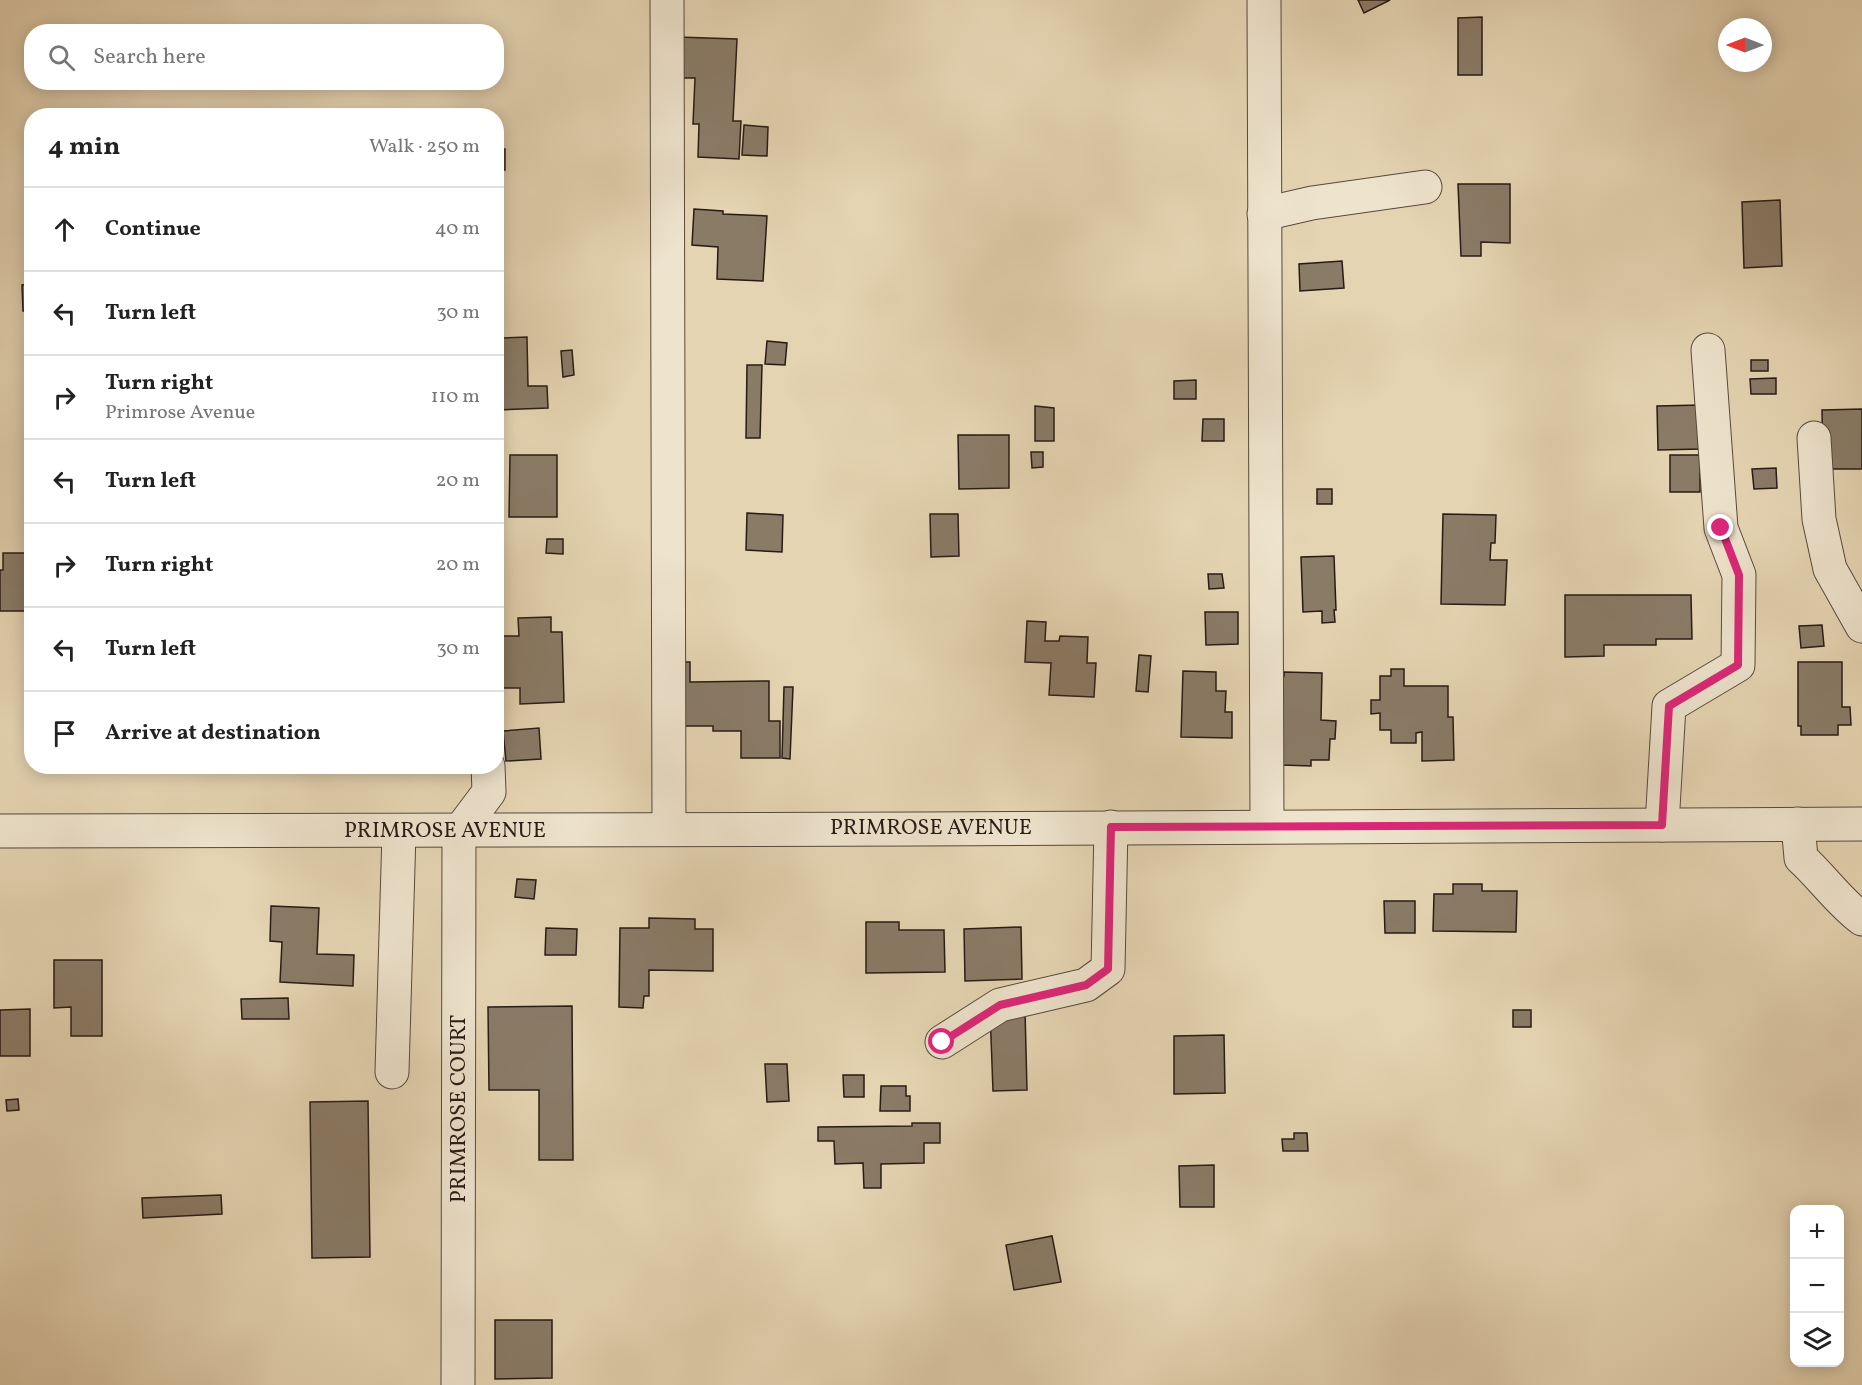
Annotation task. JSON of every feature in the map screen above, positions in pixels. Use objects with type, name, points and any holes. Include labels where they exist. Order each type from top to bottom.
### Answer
[{"type":"street","points":[[667,0],[669,829]]},
{"type":"street","points":[[1264,0],[1267,826]]},
{"type":"street","points":[[1264,214],[1312,203],[1425,187]]},
{"type":"street","points":[[1662,825],[1669,706],[1738,665],[1739,575],[1721,528],[1708,350]]},
{"type":"street","points":[[1814,438],[1820,519],[1830,569],[1862,626]]},
{"type":"street","points":[[459,832],[489,792],[488,774]]},
{"type":"street","points":[[1798,824],[1801,858],[1862,919]]},
{"type":"street","name":"PRIMROSE AVENUE","points":[[0,831],[459,832],[669,829],[1862,824]]},
{"type":"street","points":[[942,1042],[1000,1005],[1086,985],[1108,969],[1111,827]]},
{"type":"street","points":[[392,1072],[399,832]]},
{"type":"street","name":"PRIMROSE COURT","points":[[458,1385],[459,832]]},
{"type":"building","points":[[1358,0],[1390,0],[1364,13]]},
{"type":"building","points":[[1482,17],[1482,75],[1458,75],[1458,18]]},
{"type":"building","points":[[677,37],[737,39],[733,121],[741,121],[739,159],[698,157],[699,124],[693,124],[695,78],[676,78]]},
{"type":"building","points":[[744,125],[768,127],[767,156],[742,155]]},
{"type":"building","points":[[1458,184],[1510,184],[1510,243],[1481,242],[1481,256],[1461,256]]},
{"type":"building","points":[[1780,200],[1782,266],[1744,268],[1742,202]]},
{"type":"building","points":[[694,209],[723,211],[723,214],[767,216],[763,281],[717,279],[718,247],[692,245]]},
{"type":"building","points":[[1342,261],[1344,288],[1300,291],[1299,264]]},
{"type":"building","points":[[22,285],[24,285],[24,311],[23,311]]},
{"type":"building","points":[[527,337],[528,386],[547,386],[548,408],[504,410],[504,338]]},
{"type":"building","points":[[767,341],[787,343],[785,365],[765,364]]},
{"type":"building","points":[[572,350],[574,375],[563,377],[561,351]]},
{"type":"building","points":[[1751,360],[1768,360],[1768,371],[1751,371]]},
{"type":"building","points":[[747,365],[762,365],[760,438],[746,438]]},
{"type":"building","points":[[1776,378],[1776,394],[1751,394],[1750,379]]},
{"type":"building","points":[[1196,380],[1196,399],[1174,399],[1174,381]]},
{"type":"building","points":[[1701,405],[1701,449],[1658,450],[1657,406]]},
{"type":"building","points":[[1035,406],[1054,408],[1054,441],[1035,441]]},
{"type":"building","points":[[1862,409],[1862,469],[1823,469],[1822,410]]},
{"type":"building","points":[[1203,419],[1224,419],[1224,441],[1202,441]]},
{"type":"building","points":[[958,435],[1009,435],[1009,488],[959,489]]},
{"type":"building","points":[[1031,452],[1043,452],[1043,467],[1032,468]]},
{"type":"building","points":[[510,455],[557,455],[557,517],[509,517]]},
{"type":"building","points":[[1670,455],[1700,455],[1700,492],[1670,492]]},
{"type":"building","points":[[1776,468],[1777,488],[1754,489],[1752,469]]},
{"type":"building","points":[[1317,489],[1332,489],[1332,504],[1317,504]]},
{"type":"building","points":[[747,513],[783,515],[782,552],[746,550]]},
{"type":"building","points":[[930,514],[958,514],[959,556],[931,557]]},
{"type":"building","points":[[1443,514],[1496,515],[1495,543],[1491,543],[1490,560],[1507,560],[1505,605],[1441,604]]},
{"type":"building","points":[[547,539],[563,539],[563,554],[546,553]]},
{"type":"building","points":[[3,553],[24,553],[24,611],[0,611],[0,570],[3,570]]},
{"type":"building","points":[[1334,556],[1335,622],[1322,623],[1322,611],[1303,612],[1301,557]]},
{"type":"building","points":[[1208,574],[1222,574],[1224,588],[1209,589]]},
{"type":"building","points":[[1565,595],[1691,595],[1692,639],[1656,639],[1656,645],[1604,645],[1604,656],[1565,657]]},
{"type":"building","points":[[1205,612],[1238,612],[1238,644],[1206,645]]},
{"type":"building","points":[[551,617],[551,632],[562,632],[564,702],[520,704],[520,688],[504,688],[504,636],[519,636],[518,618]]},
{"type":"building","points":[[1027,621],[1046,622],[1045,641],[1059,641],[1060,636],[1088,637],[1087,663],[1096,663],[1094,697],[1049,695],[1051,663],[1025,662]]},
{"type":"building","points":[[1822,625],[1824,646],[1801,648],[1799,626]]},
{"type":"building","points":[[1139,655],[1151,656],[1148,692],[1136,691]]},
{"type":"building","points":[[673,662],[690,662],[690,682],[769,681],[769,721],[780,721],[780,758],[741,758],[741,731],[713,731],[713,726],[683,726]]},
{"type":"building","points":[[1798,662],[1842,662],[1842,707],[1850,707],[1851,725],[1838,725],[1838,735],[1801,735],[1801,726],[1798,726]]},
{"type":"building","points":[[1391,669],[1404,669],[1404,686],[1448,686],[1448,717],[1453,717],[1454,760],[1422,761],[1422,732],[1416,733],[1416,743],[1391,743],[1391,730],[1380,730],[1380,713],[1371,714],[1371,700],[1380,700],[1380,676],[1391,676]]},
{"type":"building","points":[[1183,671],[1216,672],[1216,691],[1226,691],[1225,712],[1232,712],[1232,738],[1181,737]]},
{"type":"building","points":[[1284,672],[1322,673],[1321,720],[1336,721],[1335,739],[1330,739],[1329,760],[1311,760],[1311,766],[1282,765],[1272,676],[1284,676]]},
{"type":"building","points":[[784,687],[793,687],[790,759],[782,758]]},
{"type":"building","points":[[539,728],[541,759],[506,761],[504,731]]},
{"type":"building","points":[[517,879],[536,880],[534,899],[515,897]]},
{"type":"building","points":[[1453,884],[1482,884],[1482,891],[1517,891],[1516,932],[1433,931],[1434,894],[1453,894]]},
{"type":"building","points":[[1384,901],[1415,901],[1415,933],[1385,933]]},
{"type":"building","points":[[271,906],[319,908],[317,954],[354,955],[353,986],[280,982],[282,942],[270,941]]},
{"type":"building","points":[[649,918],[695,919],[695,929],[713,929],[713,971],[649,970],[649,996],[644,996],[643,1008],[619,1007],[620,928],[649,928]]},
{"type":"building","points":[[866,922],[899,922],[899,930],[944,930],[945,972],[866,973]]},
{"type":"building","points":[[1021,927],[1022,979],[965,981],[964,929]]},
{"type":"building","points":[[546,928],[577,929],[576,955],[545,955]]},
{"type":"building","points":[[54,960],[102,960],[102,1036],[71,1036],[71,1007],[54,1008]]},
{"type":"building","points":[[288,998],[289,1019],[242,1019],[241,999]]},
{"type":"building","points":[[572,1006],[573,1160],[539,1160],[539,1090],[489,1090],[488,1007]]},
{"type":"building","points":[[30,1009],[30,1056],[0,1056],[0,1010]]},
{"type":"building","points":[[1025,1010],[1027,1090],[993,1091],[990,1011]]},
{"type":"building","points":[[1513,1010],[1531,1010],[1531,1027],[1513,1027]]},
{"type":"building","points":[[1224,1035],[1225,1093],[1174,1094],[1174,1036]]},
{"type":"building","points":[[765,1064],[787,1064],[789,1101],[767,1102]]},
{"type":"building","points":[[843,1075],[864,1075],[864,1097],[844,1097]]},
{"type":"building","points":[[881,1086],[906,1086],[906,1096],[910,1096],[910,1111],[880,1111]]},
{"type":"building","points":[[18,1099],[19,1110],[7,1111],[6,1100]]},
{"type":"building","points":[[368,1101],[370,1257],[312,1258],[310,1102]]},
{"type":"building","points":[[912,1123],[940,1123],[940,1143],[924,1143],[924,1163],[881,1164],[881,1188],[864,1188],[863,1163],[835,1164],[834,1141],[818,1141],[818,1127],[912,1126]]},
{"type":"building","points":[[1294,1133],[1307,1133],[1308,1151],[1283,1151],[1282,1139],[1294,1139]]},
{"type":"building","points":[[1214,1165],[1214,1207],[1180,1207],[1179,1166]]},
{"type":"building","points":[[221,1195],[222,1214],[143,1218],[142,1198]]},
{"type":"building","points":[[1052,1236],[1061,1282],[1014,1290],[1006,1245]]},
{"type":"building","points":[[495,1320],[552,1320],[552,1378],[495,1379]]},
{"type":"route","points":[[942,1042],[1000,1005],[1086,985],[1108,969],[1111,827],[1662,825],[1669,706],[1738,665],[1739,575],[1721,528]]}]
